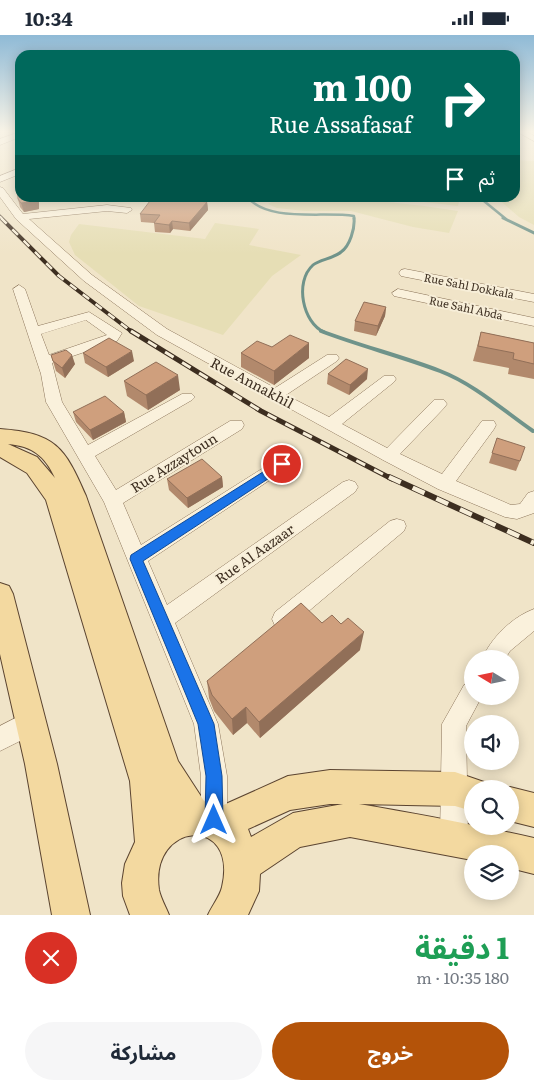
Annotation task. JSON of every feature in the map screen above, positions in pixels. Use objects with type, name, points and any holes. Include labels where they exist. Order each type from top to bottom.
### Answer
[{"type":"main road","points":[[0,436],[30,440],[47,447],[58,458],[74,496],[165,770],[209,820],[228,830],[238,845],[242,864],[240,893],[227,915]]},
{"type":"main road","points":[[0,449],[19,455],[35,465],[56,499],[147,781],[152,841]]},
{"type":"main road","points":[[0,594],[31,722],[71,915]]},
{"type":"main road","points":[[150,915],[140,892],[140,874],[144,857],[152,841],[171,823],[182,818],[209,820],[288,793],[330,787],[464,792]]},
{"type":"main road","points":[[519,806],[534,810]]},
{"type":"main road","points":[[242,864],[293,831],[350,820],[454,838],[534,856]]},
{"type":"street","points":[[0,179],[15,173]]},
{"type":"street","name":"Rue Annakhil","points":[[0,190],[20,217],[88,278],[142,318],[208,359],[389,456],[493,506],[518,513],[529,509],[534,498]]},
{"type":"street","points":[[20,217],[107,208],[127,210]]},
{"type":"street","name":"Rue Sahl Dokkala","points":[[405,273],[534,298]]},
{"type":"street","points":[[19,289],[54,401],[112,501],[162,620],[200,687],[214,776],[209,820]]},
{"type":"street","name":"Rue Sahl Abda","points":[[398,293],[534,322]]},
{"type":"street","points":[[34,332],[89,316],[115,333],[112,338],[43,362]]},
{"type":"street","points":[[275,395],[332,358]]},
{"type":"street","points":[[330,425],[389,379]]},
{"type":"street","points":[[84,454],[187,397]]},
{"type":"street","points":[[389,456],[439,404]]},
{"type":"street","name":"Rue Azzaytoun","points":[[112,501],[236,425]]},
{"type":"street","points":[[444,483],[488,425]]},
{"type":"street","points":[[136,559],[282,464]]},
{"type":"street","name":"Rue Al Aazaar","points":[[162,620],[349,487]]},
{"type":"street","points":[[268,631],[397,526]]},
{"type":"street","points":[[498,650],[502,644],[534,618]]},
{"type":"street","points":[[454,838],[464,792],[454,724],[465,705]]},
{"type":"street","points":[[0,739],[31,722]]},
{"type":"shaded area","points":[[520,172],[534,172],[534,225],[519,217],[502,202],[520,202]]},
{"type":"shaded area","points":[[272,202],[388,202],[458,211],[449,233],[413,227],[351,211],[305,211],[277,208],[268,204]]},
{"type":"shaded area","points":[[424,202],[459,202],[458,206]]},
{"type":"shaded area","points":[[215,223],[259,229],[249,245],[301,255],[272,276],[223,335],[139,306],[75,255],[69,242],[71,235],[79,224],[205,239]]},
{"type":"building","points":[[149,202],[207,202],[189,223],[172,221],[169,225],[154,223],[160,215],[140,214]]},
{"type":"building","points":[[364,302],[386,307],[378,326],[355,321]]},
{"type":"building","points":[[481,332],[534,343],[534,364],[513,359],[514,353],[478,346]]},
{"type":"building","points":[[290,335],[309,343],[274,371],[241,353],[257,341],[272,347]]},
{"type":"building","points":[[109,338],[132,351],[106,367],[83,353]]},
{"type":"building","points":[[66,350],[72,355],[62,368],[53,361],[51,355]]},
{"type":"building","points":[[346,359],[368,369],[350,385],[328,374]]},
{"type":"building","points":[[156,362],[178,375],[146,395],[124,381]]},
{"type":"building","points":[[105,396],[124,412],[90,430],[73,412]]},
{"type":"building","points":[[497,438],[525,447],[520,461],[492,453]]},
{"type":"building","points":[[202,459],[222,477],[187,498],[167,479]]},
{"type":"building","points":[[301,603],[322,623],[332,615],[341,624],[348,618],[364,632],[259,722],[246,707],[232,719],[212,695],[207,681]]},
{"type":"waterway","points":[[253,202],[269,210],[282,213],[354,216],[354,227],[347,246],[338,254],[313,265],[307,272],[304,281],[303,291],[306,311],[311,320],[324,332]]},
{"type":"waterway","points":[[485,202],[506,219]]},
{"type":"waterway","points":[[503,218],[534,233]]},
{"type":"waterway","points":[[324,332],[453,376],[477,390],[533,431]]},
{"type":"railway","points":[[2,219],[59,276],[132,332]]},
{"type":"railway","points":[[131,331],[261,411],[392,479]]},
{"type":"railway","points":[[389,477],[534,543]]},
{"type":"route","points":[[214,820],[214,776],[206,724],[136,559],[282,464]]}]
